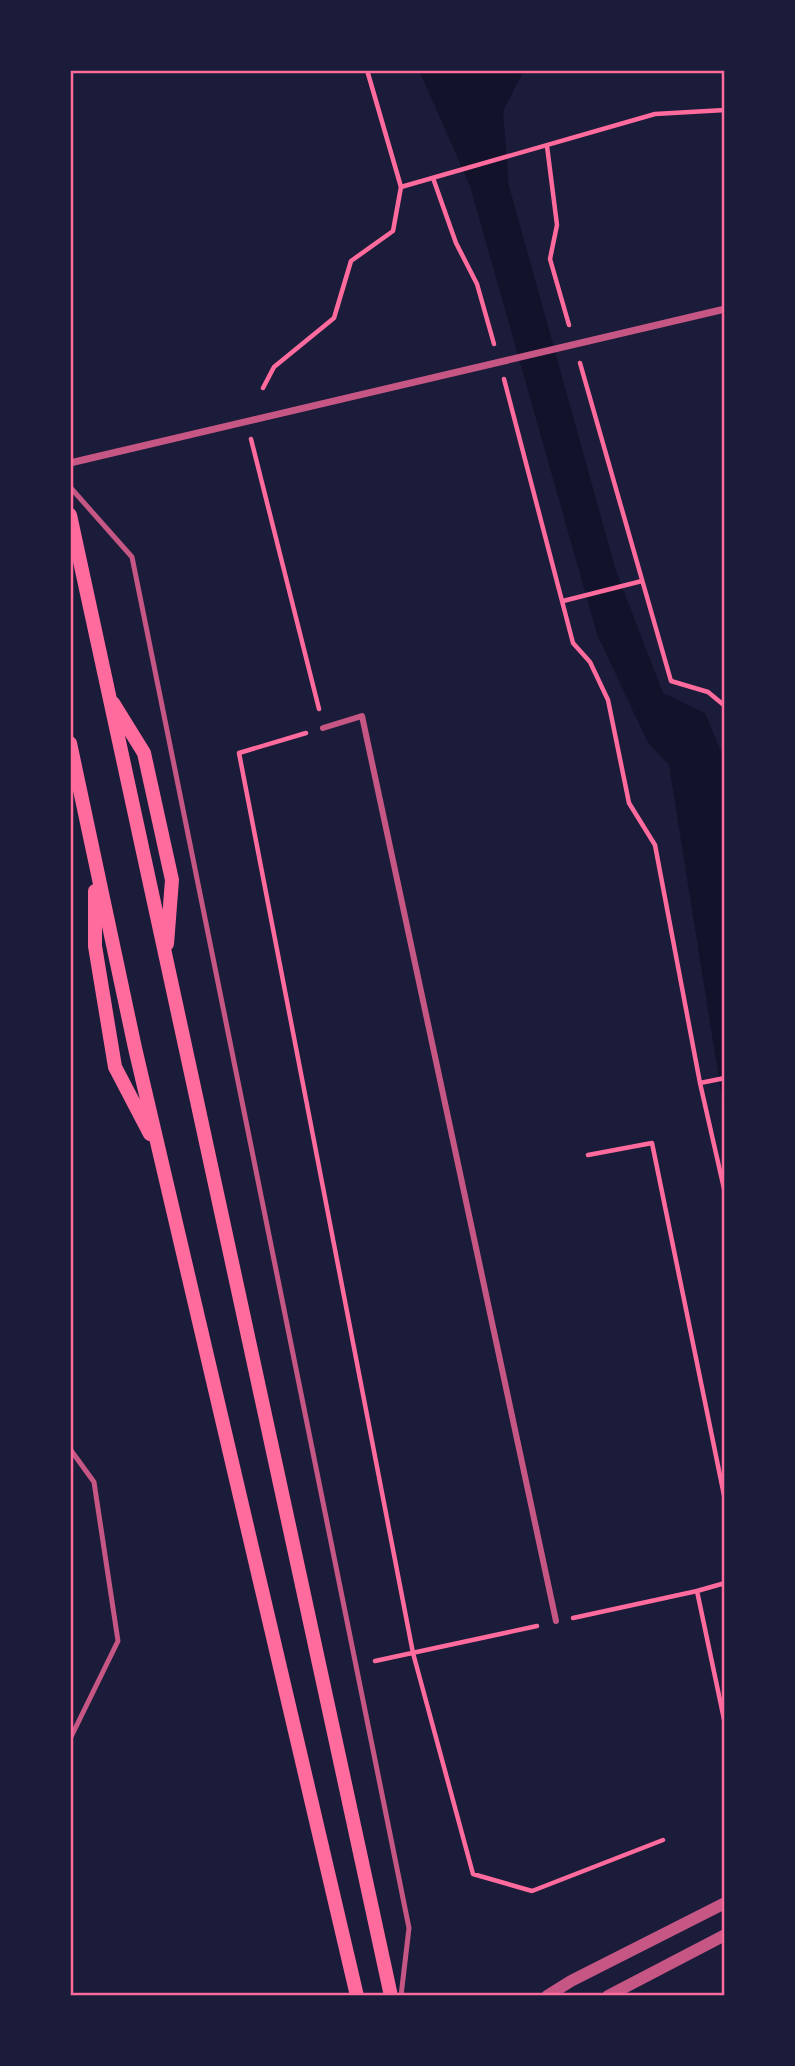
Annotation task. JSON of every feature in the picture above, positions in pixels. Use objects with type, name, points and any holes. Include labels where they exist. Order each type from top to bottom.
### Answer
[{"type":"main road","points":[[70,515],[391,1996]]},
{"type":"main road","points":[[108,694],[144,753],[172,880],[165,959]]},
{"type":"main road","points":[[70,743],[160,1154],[357,1996]]},
{"type":"main road","points":[[95,862],[95,946],[115,1067],[160,1154]]},
{"type":"street","points":[[70,463],[725,309]]},
{"type":"street","points":[[323,728],[362,716],[556,1621]]},
{"type":"street","points":[[547,1996],[571,1981],[725,1903]]},
{"type":"street","points":[[608,1996],[725,1935]]},
{"type":"lane","points":[[70,487],[132,556],[409,1928],[401,1996]]},
{"type":"lane","points":[[70,1449],[94,1482],[118,1641],[70,1739]]},
{"type":"path","points":[[264,388],[274,367],[334,318],[351,261],[393,231],[401,187],[367,70]]},
{"type":"path","points":[[401,187],[656,114],[725,110]]},
{"type":"path","points":[[547,146],[557,225],[550,259],[569,326]]},
{"type":"path","points":[[433,177],[456,243],[477,284],[496,350]]},
{"type":"path","points":[[577,353],[671,681],[708,692],[725,706]]},
{"type":"path","points":[[503,376],[573,643],[590,662],[608,700],[629,803],[655,845],[700,1083],[725,1193]]},
{"type":"path","points":[[246,422],[323,728],[239,753],[413,1653],[473,1874],[532,1891],[663,1840]]},
{"type":"path","points":[[563,601],[642,581]]},
{"type":"path","points":[[700,1083],[725,1078]]},
{"type":"path","points":[[588,1154],[652,1143],[725,1500]]},
{"type":"path","points":[[357,1665],[725,1583]]},
{"type":"path","points":[[697,1591],[725,1724]]},
{"type":"shaded area","points":[[419,70],[524,70],[503,111],[509,186],[616,571],[663,693],[705,713],[725,761],[725,1117],[669,765],[648,743],[597,634],[470,186]]}]
